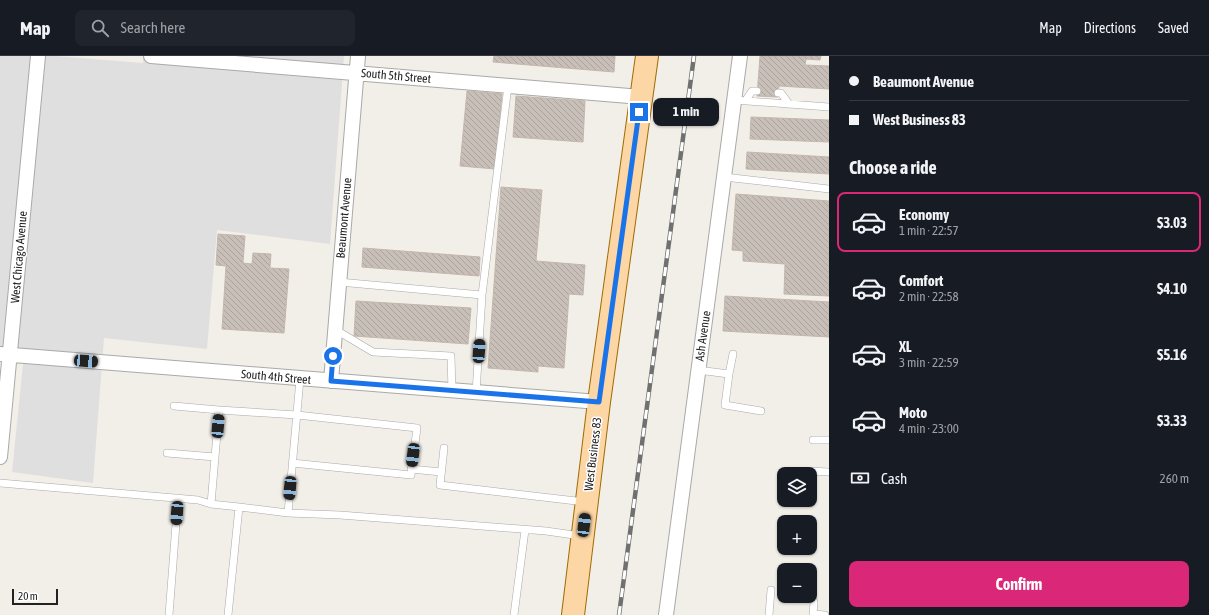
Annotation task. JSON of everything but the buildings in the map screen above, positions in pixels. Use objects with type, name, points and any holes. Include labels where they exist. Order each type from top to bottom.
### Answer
[{"type":"main road","name":"West Business 83","points":[[573,615],[599,402],[647,56]]},
{"type":"street","name":"West Chicago Avenue","points":[[0,457],[5,355],[38,56]]},
{"type":"street","name":"South 5th Street","points":[[151,56],[641,97]]},
{"type":"street","name":"Beaumont Avenue","points":[[331,381],[358,56]]},
{"type":"street","name":"Ash Avenue","points":[[666,615],[724,177],[740,100],[740,56]]},
{"type":"street","name":"South 4th Street","points":[[5,355],[599,402]]},
{"type":"lane","points":[[476,392],[482,295],[508,86]]},
{"type":"lane","points":[[740,100],[752,91],[757,91]]},
{"type":"lane","points":[[778,93],[781,94],[789,104]]},
{"type":"lane","points":[[740,100],[829,107]]},
{"type":"lane","points":[[724,177],[829,189]]},
{"type":"lane","points":[[339,282],[482,295]]},
{"type":"lane","points":[[336,330],[373,352],[451,356],[452,391]]},
{"type":"lane","points":[[733,354],[725,405],[761,411]]},
{"type":"lane","points":[[698,370],[729,374]]},
{"type":"lane","points":[[288,513],[300,378]]},
{"type":"lane","points":[[174,406],[297,415],[417,428],[411,475],[292,462]]},
{"type":"lane","points":[[211,504],[219,410]]},
{"type":"lane","points":[[813,440],[829,440]]},
{"type":"lane","points":[[444,448],[440,485],[587,502]]},
{"type":"lane","points":[[167,453],[215,457]]},
{"type":"lane","points":[[411,469],[441,472]]},
{"type":"lane","points":[[817,471],[829,472]]},
{"type":"lane","points":[[0,483],[198,500],[211,504],[288,513],[340,515],[583,536]]},
{"type":"lane","points":[[169,615],[178,498]]},
{"type":"lane","points":[[228,615],[239,507]]},
{"type":"lane","points":[[514,615],[525,530]]},
{"type":"lane","points":[[769,615],[771,590]]},
{"type":"lane","points":[[814,603],[813,614],[825,615]]},
{"type":"shaded area","points":[[0,56],[56,56],[143,63],[143,56],[344,56],[330,244],[217,230],[207,349],[104,338],[93,483],[12,472],[23,364],[0,361]]},
{"type":"railway","points":[[619,615],[694,56]]},
{"type":"route","points":[[333,356],[331,381],[599,402],[639,112]]}]
